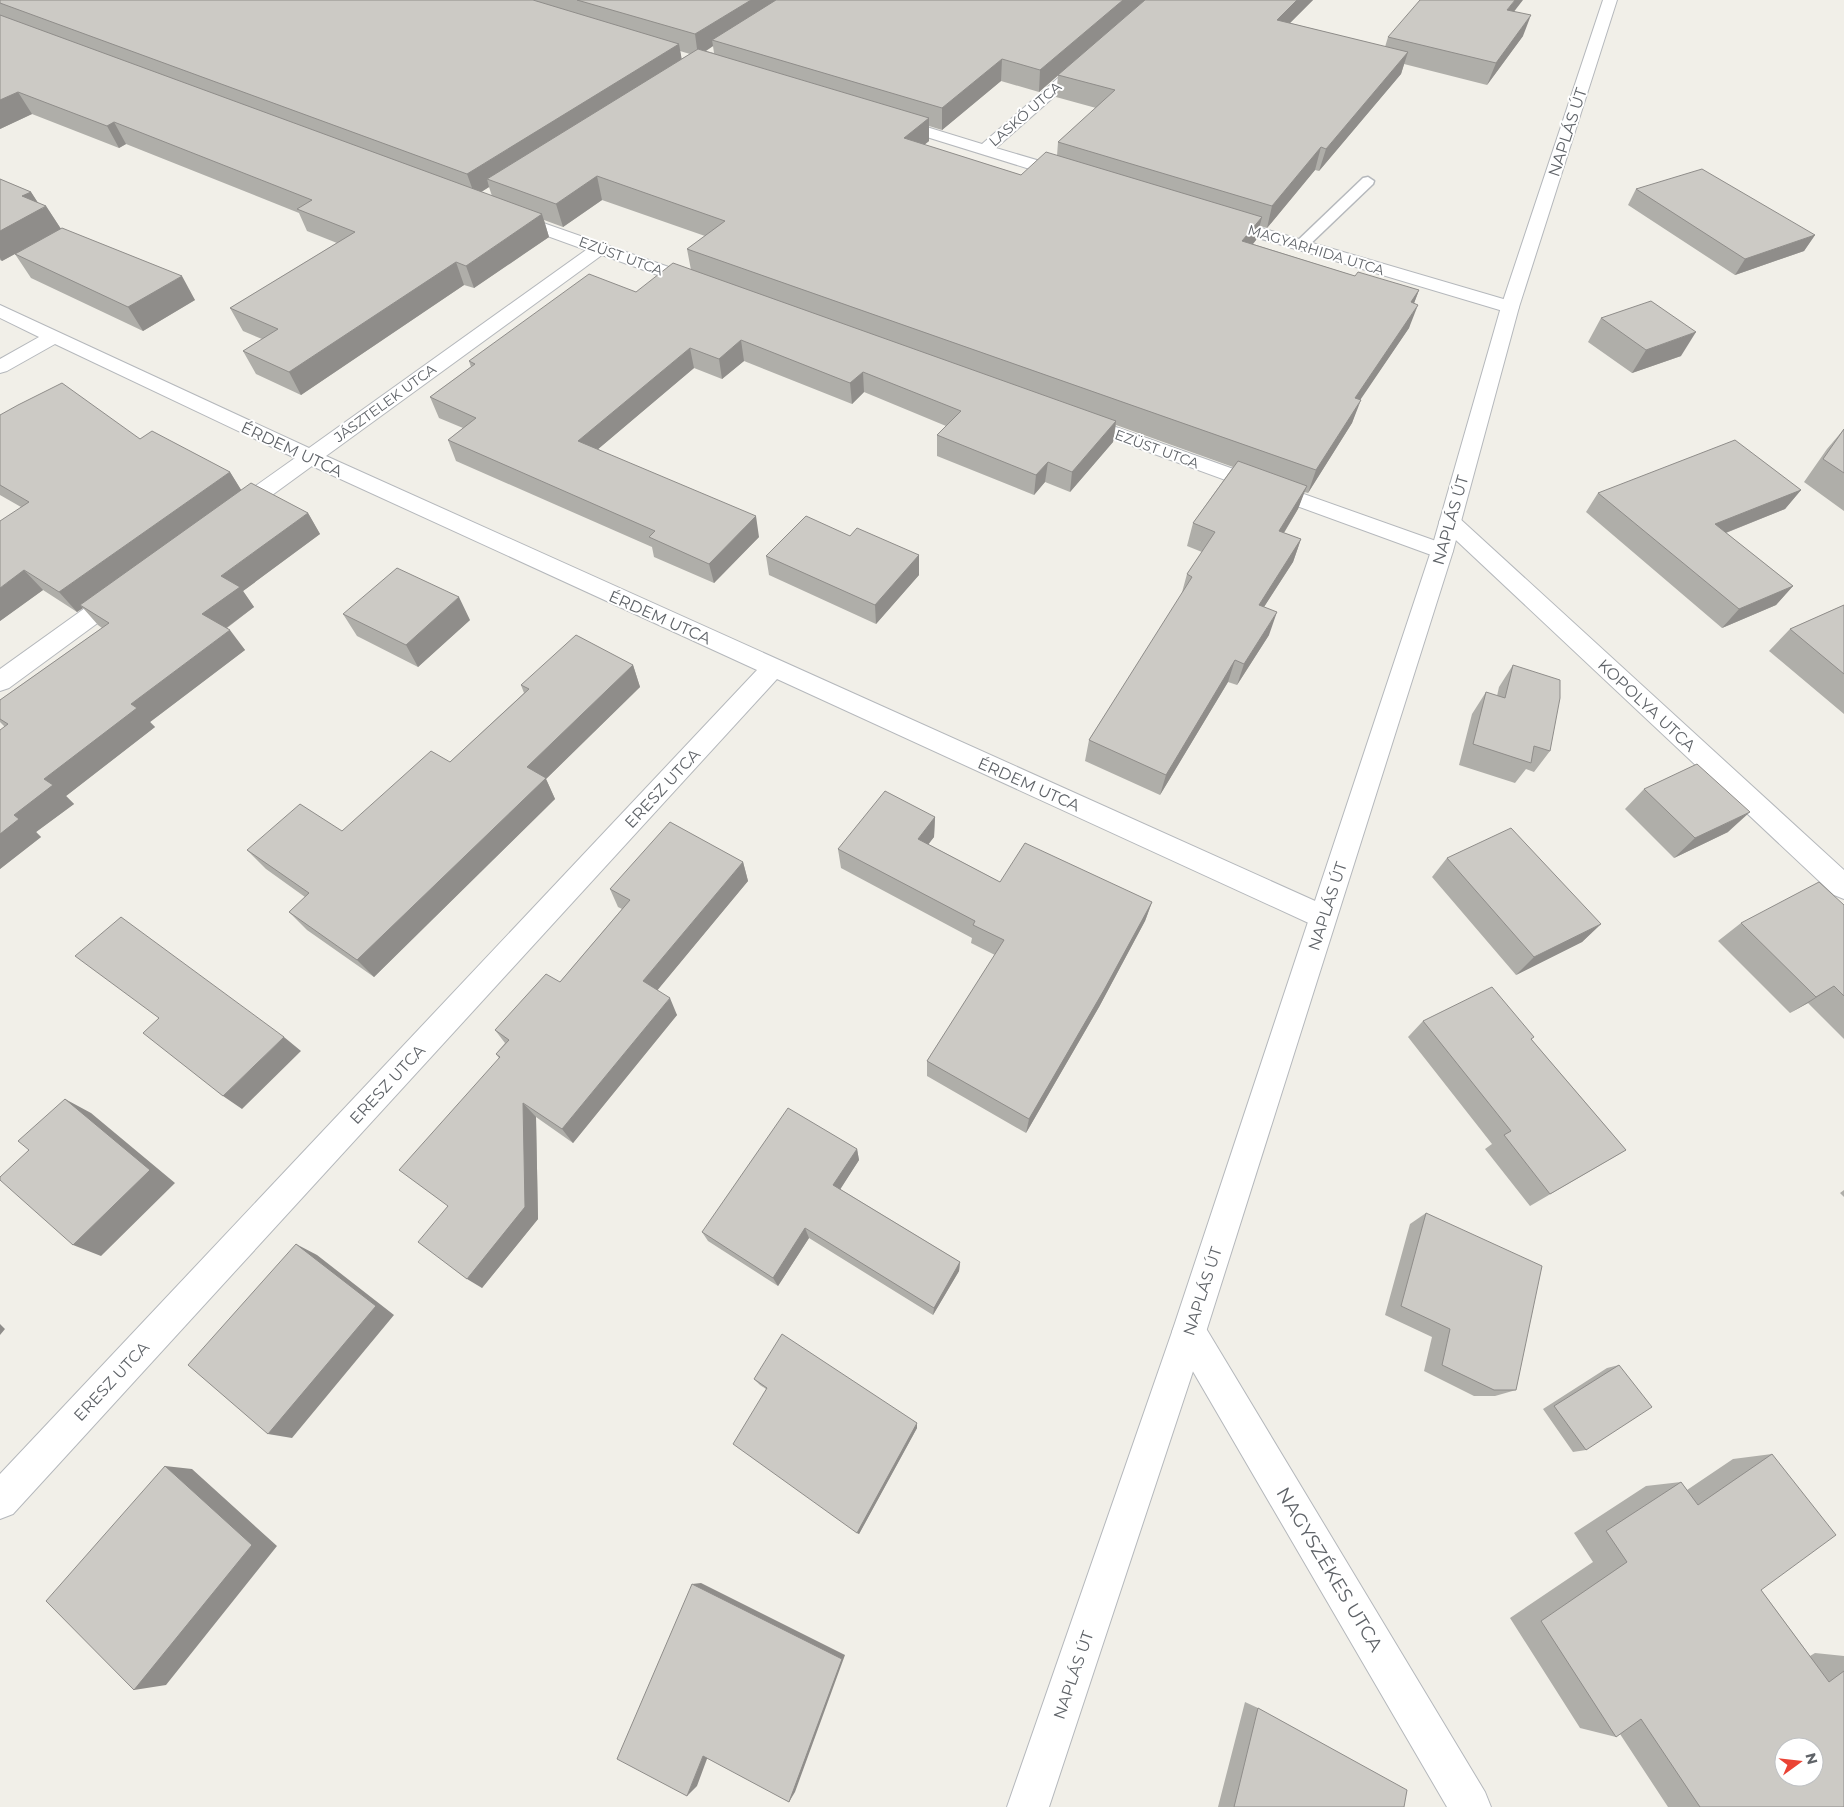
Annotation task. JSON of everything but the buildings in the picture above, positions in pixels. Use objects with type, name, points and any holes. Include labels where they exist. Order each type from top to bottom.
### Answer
[{"type":"street","name":"NAPLÁS ÚT","points":[[1028,1807],[1189,1332],[1442,551],[1510,307],[1610,0]]},
{"type":"street","name":"LASKÓ UTCA","points":[[984,150],[1096,52]]},
{"type":"street","points":[[880,118],[1086,181]]},
{"type":"street","name":"EZÜST UTCA","points":[[495,210],[712,289]]},
{"type":"street","name":"MAGYARHIDA UTCA","points":[[1207,217],[1510,307]]},
{"type":"street","name":"JÁSZTELEK UTCA","points":[[222,521],[600,248]]},
{"type":"street","name":"ÉRDEM UTCA","points":[[0,310],[53,337],[310,457],[1323,917]]},
{"type":"street","points":[[0,367],[53,337]]},
{"type":"street","name":"EZÜST UTCA","points":[[1058,413],[1442,551]]},
{"type":"street","name":"KOPOLYA UTCA","points":[[1450,522],[1844,887]]},
{"type":"street","points":[[0,682],[135,584]]},
{"type":"street","name":"ERESZ UTCA","points":[[0,1501],[773,668]]},
{"type":"street","name":"NAGYSZÉKES UTCA","points":[[1189,1332],[1470,1807]]},
{"type":"lane","points":[[1300,246],[1368,181]]}]
